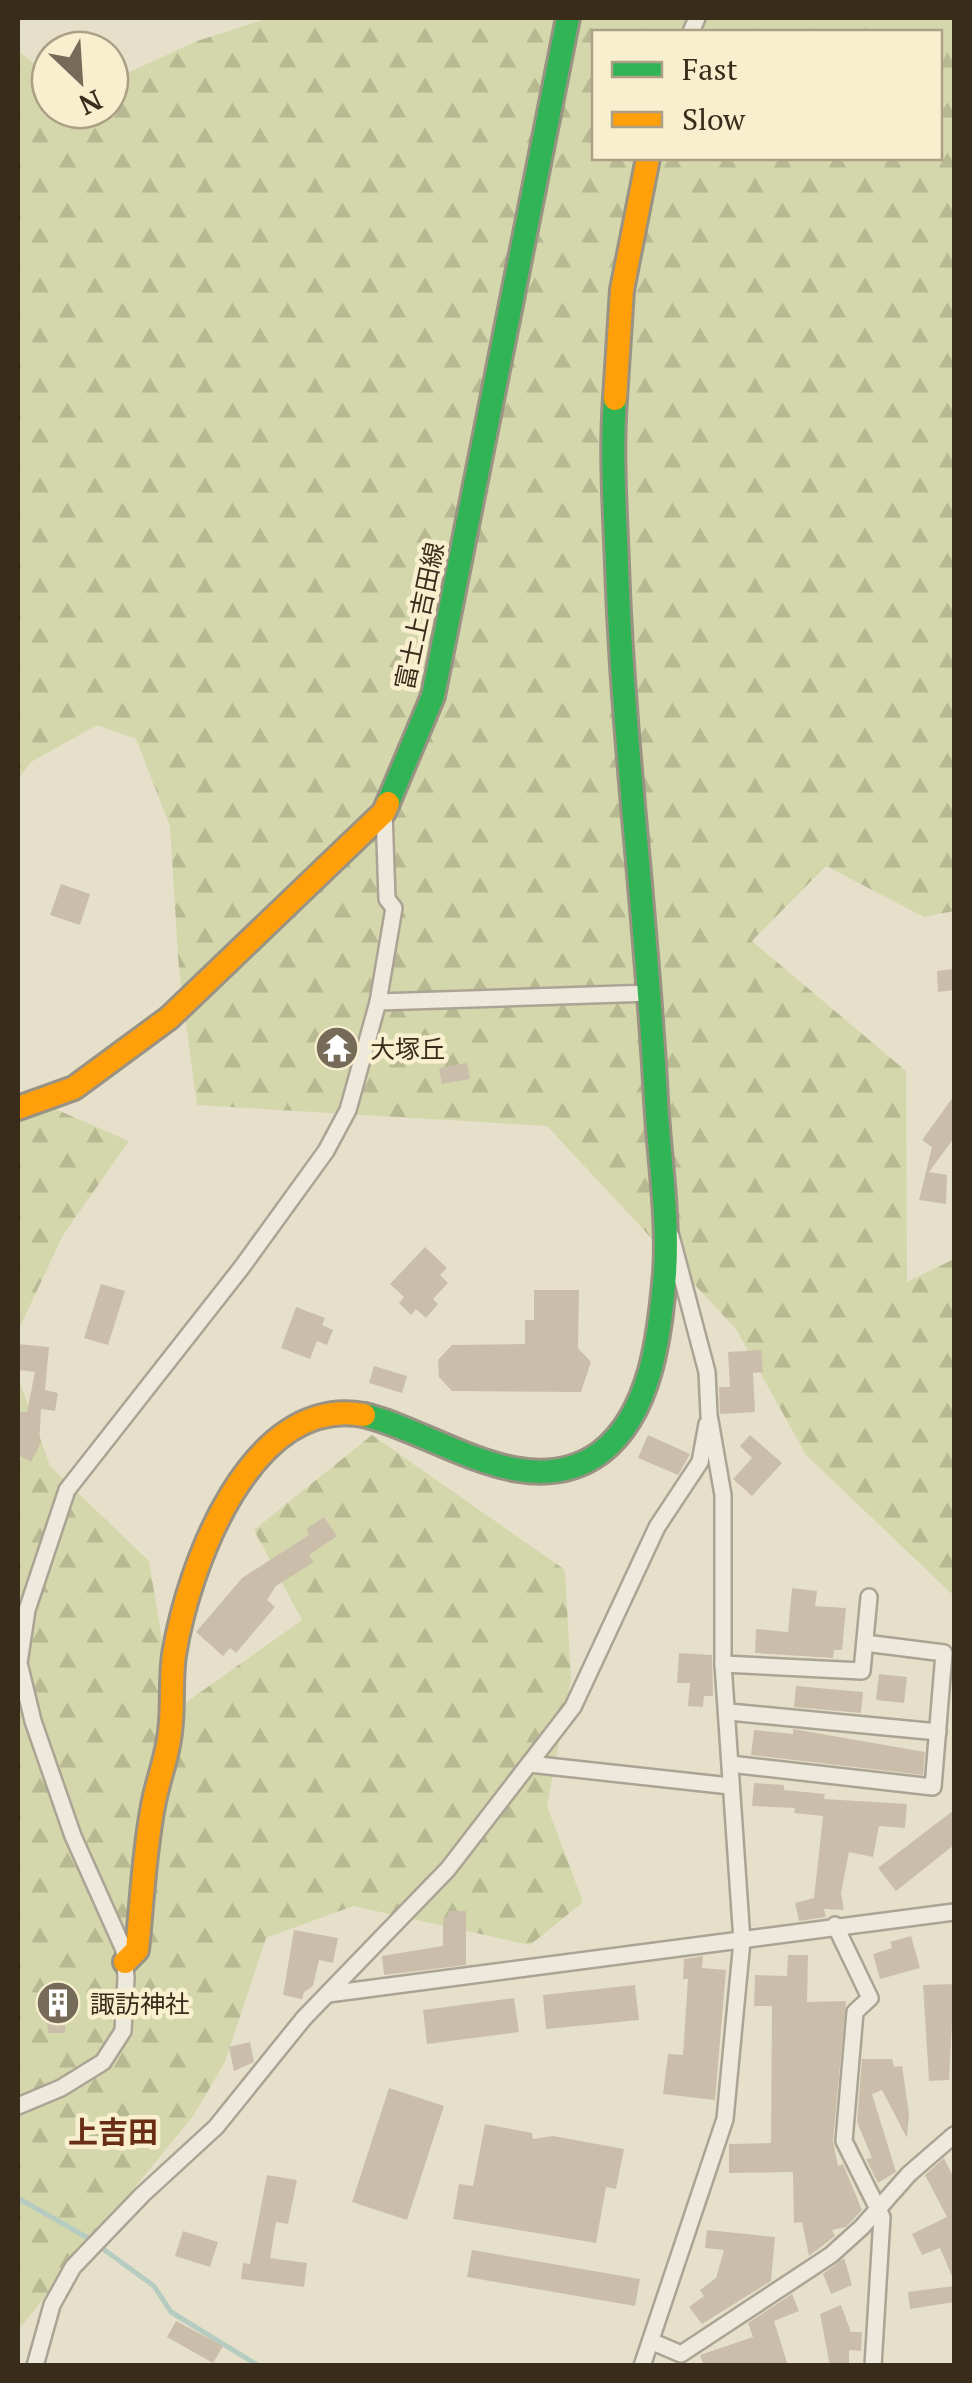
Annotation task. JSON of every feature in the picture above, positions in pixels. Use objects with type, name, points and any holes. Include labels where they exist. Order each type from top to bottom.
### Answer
[{"type":"street","name":"富士上吉田線","points":[[18,1108],[74,1088],[170,1018],[384,812],[433,696],[568,18]]},
{"type":"street","points":[[125,1962],[137,1950],[153,1808],[170,1738],[174,1650],[210,1533],[230,1495],[284,1432],[322,1415],[368,1414],[404,1424],[472,1458],[512,1470],[570,1469],[608,1450],[629,1423],[662,1307],[661,1194],[650,993],[620,652],[612,441],[622,290],[648,160]]},
{"type":"street","points":[[18,2106],[61,2088],[103,2062],[123,2030],[125,1962],[73,1836],[33,1721],[20,1663],[27,1610],[67,1490],[242,1268],[326,1150],[348,1110],[378,1002],[394,908],[387,899],[384,812]]},
{"type":"street","points":[[378,1002],[650,993]]},
{"type":"street","points":[[642,2366],[725,2119],[742,1941],[723,1664],[724,1494],[708,1415],[707,1372],[661,1194]]},
{"type":"street","points":[[35,2366],[52,2305],[73,2267],[216,2127],[328,1994],[448,1869],[573,1707],[658,1527],[700,1462],[708,1415]]},
{"type":"street","points":[[723,1664],[862,1671],[868,1597]]},
{"type":"street","points":[[730,1764],[933,1787],[944,1653],[865,1644]]},
{"type":"street","points":[[729,1712],[938,1732]]},
{"type":"street","points":[[528,1764],[730,1786]]},
{"type":"street","points":[[328,1994],[465,1979],[648,1949],[742,1941],[835,1925],[954,1912]]},
{"type":"street","points":[[835,1925],[870,1998],[856,2012],[844,2141],[882,2217],[873,2366]]},
{"type":"street","points":[[653,2342],[682,2354],[831,2255],[954,2135]]},
{"type":"green space","points":[[269,18],[954,18],[954,911],[924,917],[826,866],[752,941],[906,1071],[907,1282],[954,1259],[954,1596],[806,1455],[736,1329],[547,1126],[197,1105],[179,970],[170,826],[136,739],[97,725],[31,762],[18,779],[18,51],[30,60],[30,130],[130,130],[130,72],[197,41]]},
{"type":"green space","points":[[18,1093],[129,1141],[63,1235],[18,1331]]},
{"type":"green space","points":[[18,1377],[50,1466],[149,1561],[174,1711],[302,1620],[254,1530],[372,1435],[565,1570],[571,1680],[547,1806],[583,1902],[530,1945],[353,1906],[266,1938],[225,2062],[193,2116],[18,2330]]},
{"type":"building","points":[[61,884],[90,894],[80,925],[50,915]]},
{"type":"building","points":[[954,969],[954,990],[938,992],[937,971]]},
{"type":"building","points":[[467,1063],[470,1079],[442,1084],[439,1068]]},
{"type":"building","points":[[954,1096],[954,1138],[929,1172],[947,1175],[946,1204],[919,1200],[932,1147],[922,1140]]},
{"type":"building","points":[[425,1247],[447,1268],[440,1275],[448,1283],[433,1299],[438,1304],[426,1318],[416,1309],[411,1315],[399,1303],[404,1297],[390,1284]]},
{"type":"building","points":[[101,1284],[125,1291],[108,1345],[84,1338]]},
{"type":"building","points":[[534,1290],[579,1290],[578,1348],[591,1362],[581,1392],[452,1391],[439,1377],[438,1360],[452,1345],[525,1344],[525,1320],[534,1320]]},
{"type":"building","points":[[296,1307],[325,1318],[322,1325],[333,1330],[327,1345],[317,1341],[310,1359],[281,1348]]},
{"type":"building","points":[[18,1344],[49,1347],[45,1390],[58,1393],[55,1411],[41,1409],[39,1447],[31,1462],[18,1455],[18,1419],[19,1412],[27,1412],[35,1372],[18,1370]]},
{"type":"building","points":[[761,1350],[763,1372],[753,1373],[755,1412],[720,1414],[719,1387],[730,1387],[728,1352]]},
{"type":"building","points":[[374,1366],[407,1376],[402,1393],[369,1383]]},
{"type":"building","points":[[648,1435],[690,1454],[678,1475],[638,1458]]},
{"type":"building","points":[[750,1435],[782,1463],[752,1496],[733,1479],[752,1458],[740,1446]]},
{"type":"building","points":[[324,1517],[337,1536],[309,1555],[314,1562],[276,1586],[267,1600],[275,1607],[236,1653],[230,1648],[223,1656],[196,1632],[242,1578],[309,1535],[306,1529]]},
{"type":"building","points":[[792,1588],[817,1591],[815,1606],[846,1608],[842,1650],[834,1650],[833,1658],[755,1653],[756,1629],[788,1632]]},
{"type":"building","points":[[679,1653],[712,1655],[713,1696],[704,1696],[703,1707],[688,1706],[690,1683],[677,1683]]},
{"type":"building","points":[[879,1674],[907,1677],[904,1703],[876,1700]]},
{"type":"building","points":[[796,1686],[863,1692],[861,1713],[794,1707]]},
{"type":"building","points":[[793,1729],[925,1752],[923,1775],[751,1755],[754,1730],[793,1734]]},
{"type":"building","points":[[754,1783],[825,1794],[824,1799],[907,1804],[905,1828],[879,1826],[873,1857],[849,1852],[841,1893],[844,1910],[824,1909],[826,1917],[799,1921],[795,1903],[814,1898],[823,1816],[794,1813],[795,1808],[752,1806]]},
{"type":"building","points":[[954,1810],[954,1845],[896,1891],[878,1868]]},
{"type":"building","points":[[448,1911],[466,1911],[466,1965],[384,1975],[382,1956],[443,1946],[443,1917],[448,1917]]},
{"type":"building","points":[[294,1930],[338,1938],[333,1963],[319,1960],[313,1986],[302,1999],[283,1995]]},
{"type":"building","points":[[911,1936],[920,1968],[880,1979],[873,1954],[892,1948],[890,1942]]},
{"type":"building","points":[[788,1955],[808,1955],[807,2002],[846,2001],[833,2141],[838,2166],[843,2164],[862,2210],[846,2227],[832,2230],[835,2236],[809,2256],[802,2222],[794,2223],[793,2172],[729,2173],[729,2144],[771,2143],[772,2006],[754,2006],[755,1975],[787,1976]]},
{"type":"building","points":[[703,1956],[702,1968],[726,1970],[715,2100],[663,2094],[668,2054],[683,2055],[688,1979],[683,1979],[684,1959]]},
{"type":"building","points":[[954,1984],[949,2080],[929,2081],[923,1985]]},
{"type":"building","points":[[635,1985],[639,2020],[546,2029],[543,1995]]},
{"type":"building","name":"諏訪神社","points":[[45,1987],[72,1987],[71,2019],[65,2019],[65,2033],[48,2033]]},
{"type":"building","points":[[514,1998],[519,2032],[427,2044],[423,2010]]},
{"type":"building","points":[[250,2042],[254,2062],[234,2071],[229,2047]]},
{"type":"building","points":[[862,2059],[892,2059],[894,2067],[902,2066],[909,2114],[907,2138],[882,2090],[872,2094],[896,2172],[878,2183],[866,2159],[872,2158],[857,2122]]},
{"type":"building","points":[[389,2088],[444,2106],[407,2220],[352,2202]]},
{"type":"building","points":[[485,2124],[532,2133],[533,2139],[553,2136],[624,2149],[616,2189],[606,2187],[596,2243],[453,2219],[459,2184],[473,2186]]},
{"type":"building","points":[[944,2158],[954,2178],[954,2281],[940,2248],[922,2255],[912,2234],[947,2217],[925,2175]]},
{"type":"building","points":[[267,2175],[297,2180],[288,2224],[276,2222],[270,2258],[307,2263],[304,2287],[241,2279],[243,2263],[250,2264]]},
{"type":"building","points":[[707,2230],[775,2237],[771,2281],[702,2324],[689,2307],[704,2296],[700,2290],[716,2278],[724,2250],[705,2248]]},
{"type":"building","points":[[183,2231],[218,2242],[210,2267],[175,2256]]},
{"type":"building","points":[[472,2250],[640,2279],[635,2306],[467,2277]]},
{"type":"building","points":[[844,2258],[852,2285],[831,2294],[823,2274]]},
{"type":"building","points":[[954,2286],[954,2302],[910,2309],[908,2292]]},
{"type":"building","points":[[792,2294],[799,2311],[774,2321],[788,2366],[704,2366],[700,2355],[753,2337],[748,2323]]},
{"type":"building","points":[[841,2305],[851,2332],[862,2332],[861,2351],[849,2350],[849,2366],[830,2366],[820,2314]]},
{"type":"building","points":[[176,2321],[223,2346],[213,2363],[167,2337]]},
{"type":"waterway","points":[[18,2198],[88,2238],[154,2286],[171,2312],[259,2366]]},
{"type":"traffic: fast","points":[[388,803],[433,696],[568,18]]},
{"type":"traffic: fast","points":[[364,1415],[512,1469],[542,1472],[572,1467],[600,1453],[618,1436],[642,1394],[656,1346],[666,1230],[620,632],[615,399]]},
{"type":"traffic: slow","points":[[615,399],[622,290],[648,160]]},
{"type":"traffic: slow","points":[[18,1108],[74,1088],[169,1018],[384,812],[388,803]]},
{"type":"traffic: slow","points":[[125,1962],[137,1950],[150,1824],[168,1747],[174,1655],[210,1535],[257,1459],[288,1431],[324,1416],[364,1415]]},
{"type":"place","name":"大塚丘","points":[[337,1048]]},
{"type":"place","name":"諏訪神社","points":[[58,2003]]},
{"type":"district","name":"上吉田","points":[[113,2132]]}]
